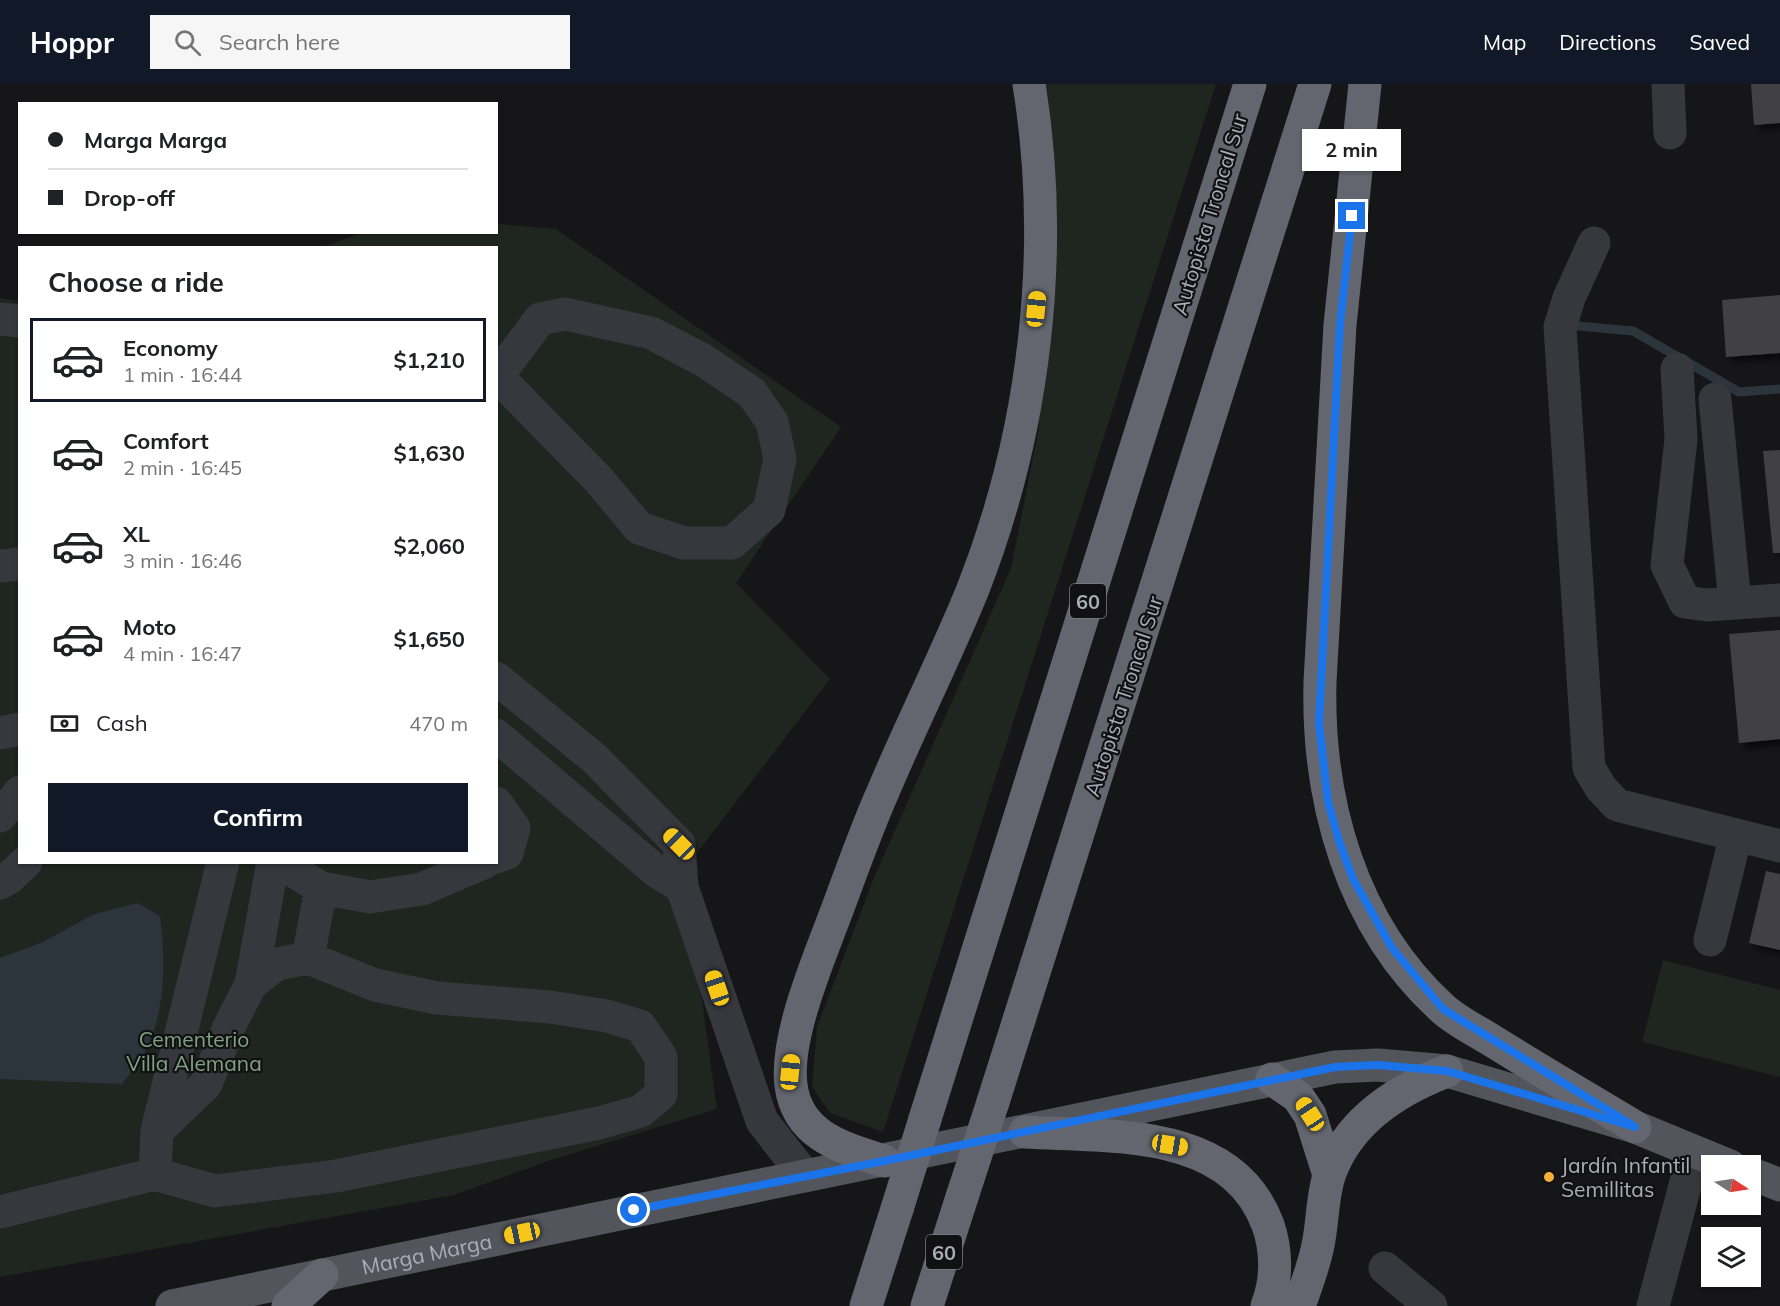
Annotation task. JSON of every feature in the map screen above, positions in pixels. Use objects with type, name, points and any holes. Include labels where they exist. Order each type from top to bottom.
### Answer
[{"type":"highway","points":[[884,1161],[840,1148],[817,1134],[807,1124],[793,1098],[790,1079],[791,1059],[806,992],[880,796],[974,587],[1010,470],[1024,410],[1038,289],[1038,167],[1029,84]]},
{"type":"highway","name":"Autopista Troncal Sur","points":[[866,1306],[1250,84]]},
{"type":"highway","name":"Autopista Troncal Sur","points":[[927,1306],[1315,84]]},
{"type":"highway","points":[[1365,84],[1340,325],[1320,682],[1319,723],[1328,802],[1350,870],[1371,915],[1392,948],[1443,1009],[1635,1127]]},
{"type":"highway","points":[[1299,1306],[1318,1246],[1329,1175],[1339,1152],[1372,1113],[1419,1082],[1447,1071]]},
{"type":"highway","points":[[1272,1079],[1298,1097],[1310,1114],[1329,1175]]},
{"type":"highway","points":[[1024,1132],[1131,1139],[1189,1149],[1226,1167],[1254,1197],[1271,1235],[1274,1278],[1267,1306]]},
{"type":"highway","points":[[949,1306],[962,1197]]},
{"type":"highway","points":[[288,1306],[322,1275]]},
{"type":"main road","name":"Marga Marga","points":[[172,1306],[1335,1067],[1367,1066],[1447,1071],[1635,1127],[1702,1155]]},
{"type":"main road","points":[[1761,1177],[1780,1185]]},
{"type":"street","points":[[1668,84],[1670,133]]},
{"type":"street","points":[[1594,243],[1569,298],[1560,327],[1589,768],[1601,788],[1617,805],[1780,846]]},
{"type":"street","points":[[498,374],[540,319],[565,314],[651,333],[702,360],[752,393],[772,422],[780,459],[770,510],[732,543],[684,543],[639,528],[598,480],[498,376]]},
{"type":"street","points":[[0,319],[18,321]]},
{"type":"street","points":[[1677,369],[1681,439],[1667,565],[1685,602],[1707,605],[1780,600]]},
{"type":"street","points":[[1715,399],[1735,603]]},
{"type":"street","points":[[0,566],[18,564]]},
{"type":"street","points":[[498,680],[594,758],[679,844],[682,887],[762,1121],[804,1175]]},
{"type":"street","points":[[0,733],[18,729]]},
{"type":"street","points":[[498,737],[656,871],[682,887]]},
{"type":"street","points":[[0,816],[18,794]]},
{"type":"street","points":[[498,806],[514,828],[507,853],[498,856]]},
{"type":"street","points":[[1710,940],[1736,835]]},
{"type":"street","points":[[0,883],[24,864]]},
{"type":"street","points":[[155,1174],[157,1131],[223,864]]},
{"type":"street","points":[[157,1131],[206,1084],[229,1027],[251,984],[273,864]]},
{"type":"street","points":[[282,864],[321,888],[370,897],[422,889],[480,864]]},
{"type":"street","points":[[309,958],[321,888]]},
{"type":"street","points":[[0,1212],[155,1174],[215,1191],[336,1176],[599,1123],[641,1112],[662,1094],[661,1057],[640,1026],[607,1016],[550,1007],[427,995],[375,985],[309,958],[277,964],[251,984]]},
{"type":"street","points":[[1653,1306],[1694,1152]]},
{"type":"street","points":[[1385,1268],[1431,1306]]},
{"type":"green space","points":[[1044,84],[1216,84],[883,1132],[830,1113],[812,1087],[817,1027],[873,880],[1011,568],[1038,432],[1056,249]]},
{"type":"green space","name":"Cementerio Villa Alemana","points":[[498,224],[556,229],[841,427],[736,583],[830,679],[684,870],[717,1109],[548,1161],[454,1195],[0,1277],[0,298],[18,301],[18,864],[498,864],[498,246],[327,246],[357,234],[498,234]]},
{"type":"green space","points":[[1663,960],[1780,990],[1780,1077],[1642,1042]]},
{"type":"shaded area","points":[[137,903],[160,916],[163,968],[157,1021],[144,1054],[137,1065],[122,1084],[0,1079],[0,958],[43,942],[92,915]]},
{"type":"building","points":[[1751,84],[1780,84],[1780,123],[1754,125]]},
{"type":"building","points":[[1780,295],[1780,353],[1726,357],[1722,300]]},
{"type":"building","points":[[1780,450],[1780,553],[1773,553],[1763,451]]},
{"type":"building","points":[[1780,630],[1780,739],[1739,743],[1729,634]]},
{"type":"building","points":[[1766,871],[1780,874],[1780,950],[1749,943]]},
{"type":"waterway","points":[[1567,325],[1633,331],[1739,392],[1780,389]]},
{"type":"place","name":"Jardín Infantil Semillitas","points":[[1549,1177]]},
{"type":"route","points":[[634,1210],[884,1161],[1335,1067],[1378,1065],[1447,1071],[1635,1127],[1443,1009],[1416,980],[1371,915],[1353,879],[1339,841],[1328,802],[1319,723],[1340,325],[1352,216]]}]
